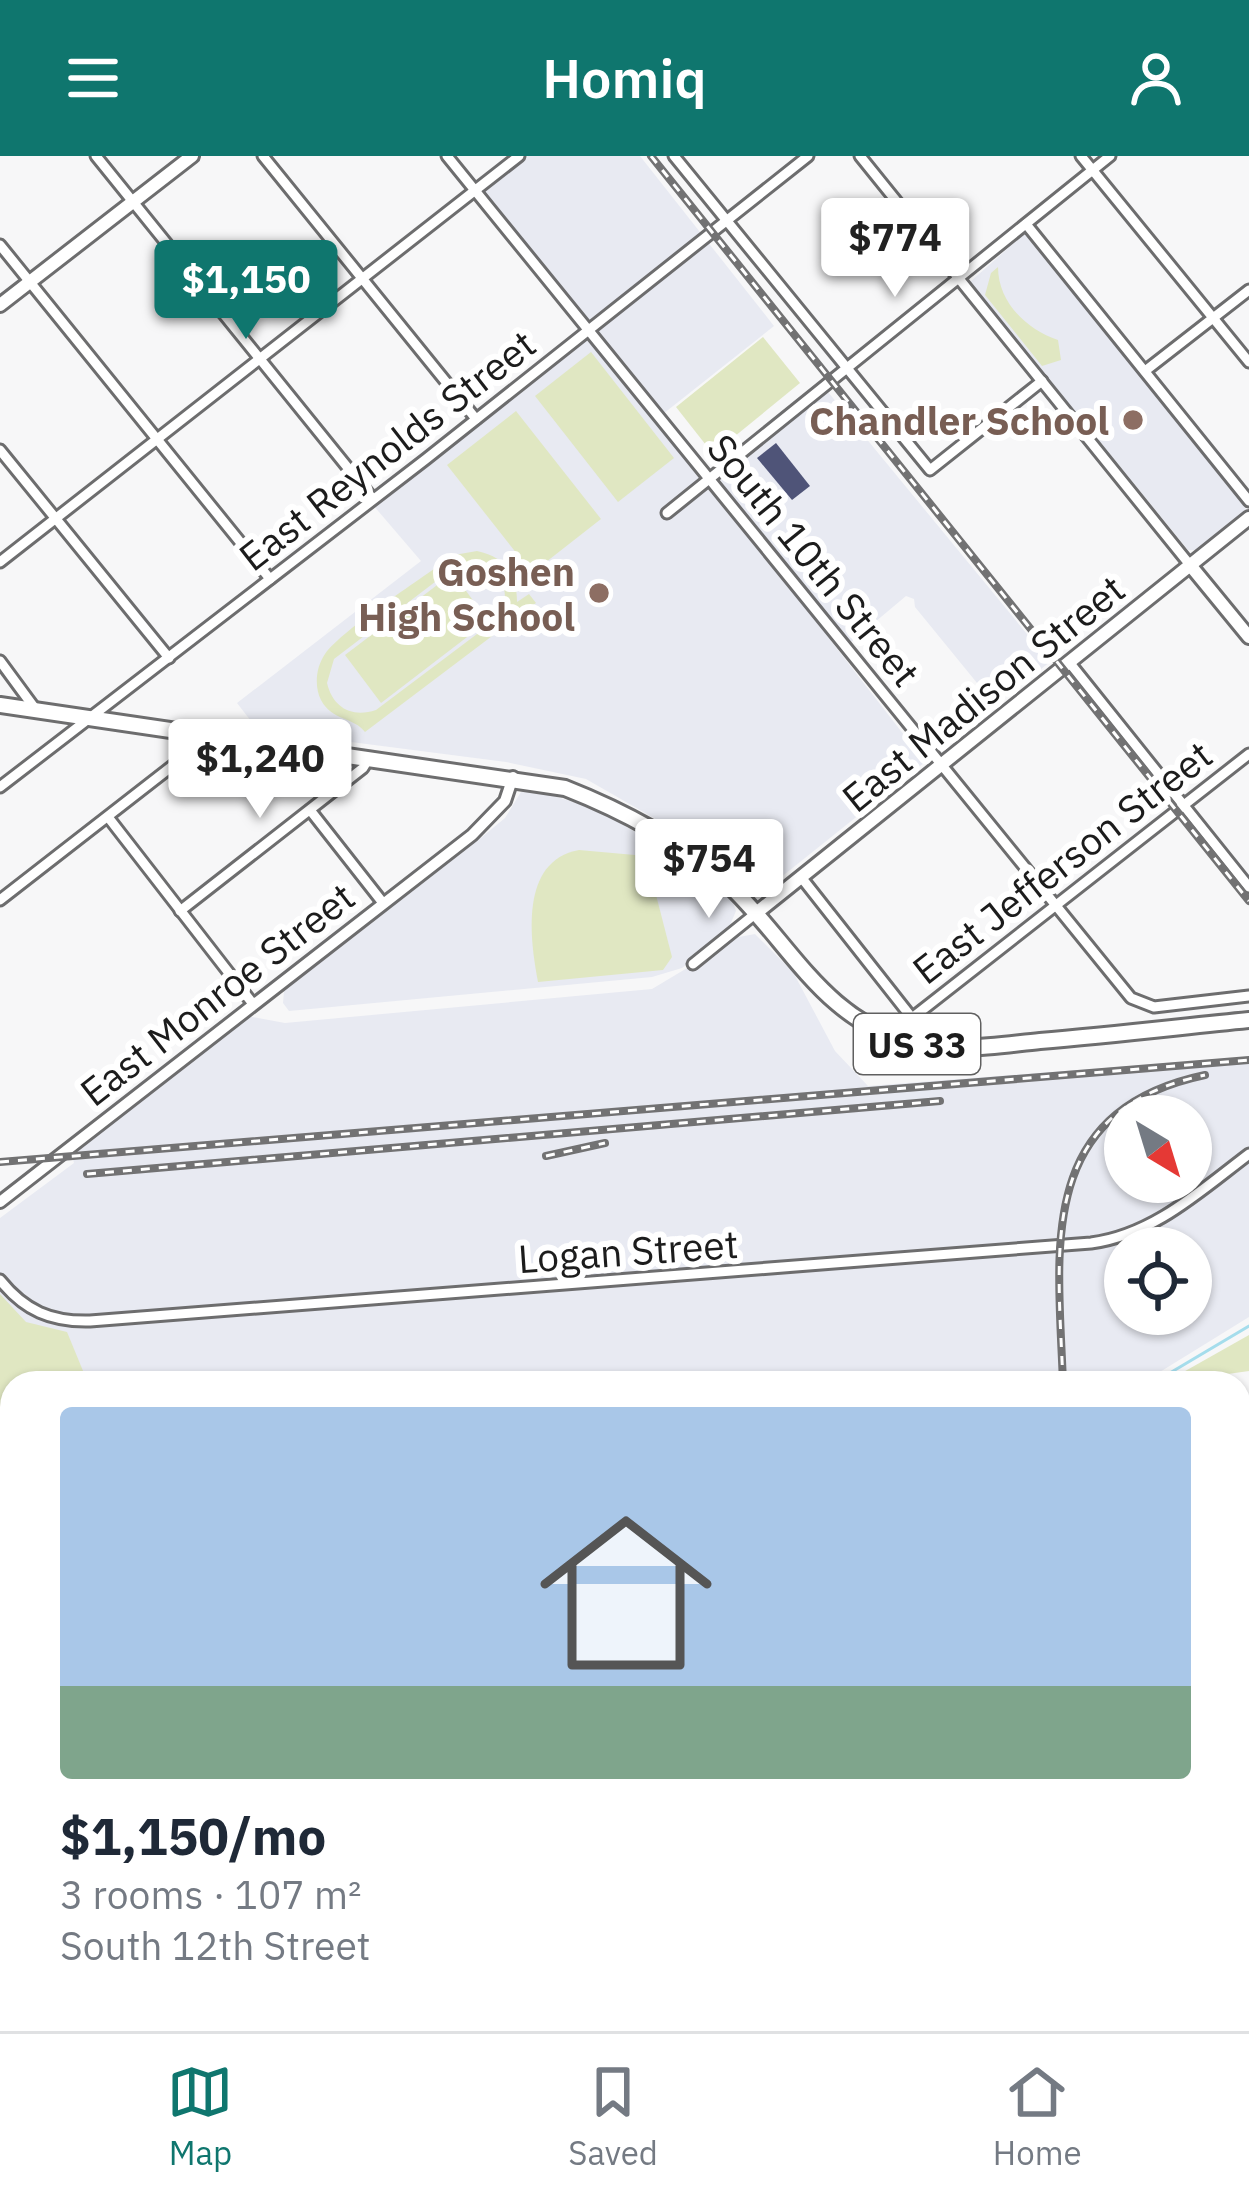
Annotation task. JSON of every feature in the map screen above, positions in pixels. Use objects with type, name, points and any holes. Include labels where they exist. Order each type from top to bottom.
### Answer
[{"type":"highway","name":"US 33","points":[[0,705],[566,788],[645,828],[718,875],[839,1008],[879,1031],[923,1046],[970,1047],[1249,1020]]},
{"type":"main road","points":[[0,305],[192,156]]},
{"type":"main road","name":"East Madison Street","points":[[754,914],[1249,518]]},
{"type":"main road","points":[[1190,565],[1249,638]]},
{"type":"street","points":[[96,156],[373,500]]},
{"type":"street","points":[[263,156],[476,419]]},
{"type":"street","name":"South 10th Street","points":[[447,156],[1135,1001],[1154,1006],[1249,996]]},
{"type":"street","points":[[0,562],[519,156]]},
{"type":"street","points":[[674,156],[930,470],[1042,381]]},
{"type":"street","name":"East Reynolds Street","points":[[0,787],[808,156]]},
{"type":"street","points":[[860,156],[1190,565]]},
{"type":"street","points":[[1081,156],[1249,362]]},
{"type":"street","points":[[667,513],[1110,156]]},
{"type":"street","points":[[1026,224],[1249,501]]},
{"type":"street","points":[[0,245],[270,579]]},
{"type":"street","points":[[1145,371],[1249,290]]},
{"type":"street","points":[[0,450],[169,658]]},
{"type":"street","points":[[0,661],[36,710]]},
{"type":"street","points":[[1070,662],[1249,887]]},
{"type":"street","points":[[0,900],[198,746],[208,733]]},
{"type":"street","name":"East Jefferson Street","points":[[801,877],[912,1018],[1249,754]]},
{"type":"street","points":[[180,911],[369,758]]},
{"type":"street","name":"East Monroe Street","points":[[0,1202],[489,820],[505,801],[513,777]]},
{"type":"street","points":[[310,810],[383,903]]},
{"type":"street","points":[[108,817],[253,1004]]},
{"type":"street","points":[[693,964],[754,914]]},
{"type":"street","name":"Logan Street","points":[[0,1280],[36,1313],[64,1321],[90,1321],[1091,1244],[1152,1224],[1249,1154]]},
{"type":"shaded area","points":[[528,156],[640,156],[774,326],[663,414],[484,191]]},
{"type":"shaded area","name":"Chandler School","points":[[1024,234],[1040,247],[1246,504],[1245,511],[1197,550],[1188,550],[970,282]]},
{"type":"shaded area","name":"Goshen High School","points":[[588,338],[722,501],[729,495],[720,479],[828,392],[1050,662],[995,705],[915,607],[914,599],[906,596],[850,643],[841,633],[831,641],[925,762],[765,890],[751,887],[706,848],[586,779],[506,762],[258,730],[237,703],[421,561],[373,505]]},
{"type":"shaded area","points":[[530,789],[597,809],[695,868],[731,897],[736,911],[727,932],[682,968],[652,977],[289,1011],[283,1003],[284,991],[482,837],[505,818],[521,792]]},
{"type":"shaded area","points":[[755,934],[793,972],[835,1051],[868,1086],[1249,1057],[1249,1317],[1161,1371],[0,1371],[0,1218],[74,1163],[71,1153],[247,1016],[285,1023],[652,989],[739,937]]},
{"type":"green space","points":[[998,267],[1009,303],[1035,329],[1058,340],[1061,360],[1042,366],[985,295],[991,273]]},
{"type":"green space","points":[[763,337],[800,383],[713,454],[676,407]]},
{"type":"green space","points":[[591,352],[674,458],[618,502],[535,396]]},
{"type":"green space","points":[[516,411],[601,519],[532,573],[447,465]]},
{"type":"green space","points":[[477,551],[502,562],[515,583],[517,602],[529,594],[536,603],[365,732],[331,712],[317,689],[325,654],[366,617],[454,555]],"holes":[[[475,562],[499,577],[505,592],[497,619],[376,710],[359,713],[339,705],[327,683],[334,659],[452,569]]]},
{"type":"green space","points":[[453,573],[488,621],[381,703],[345,655]]},
{"type":"green space","points":[[579,850],[646,856],[672,957],[663,970],[538,982],[532,925],[538,886],[546,869]]},
{"type":"green space","points":[[0,1294],[26,1322],[67,1332],[83,1371],[0,1371]]},
{"type":"green space","points":[[1249,1335],[1249,1371],[1185,1371]]},
{"type":"building","points":[[776,443],[810,486],[792,500],[757,458]]},
{"type":"waterway","points":[[1173,1371],[1249,1326]]},
{"type":"railway","points":[[651,156],[1249,901]]},
{"type":"railway","points":[[0,1162],[1249,1060]]},
{"type":"railway","points":[[1063,1371],[1061,1236],[1068,1192],[1084,1153],[1110,1119],[1150,1093],[1205,1075]]},
{"type":"railway","points":[[87,1174],[940,1101]]},
{"type":"railway","points":[[546,1156],[605,1143]]},
{"type":"place","name":"Chandler School","points":[[1133,420]]},
{"type":"place","name":"Goshen High School","points":[[599,593]]}]
